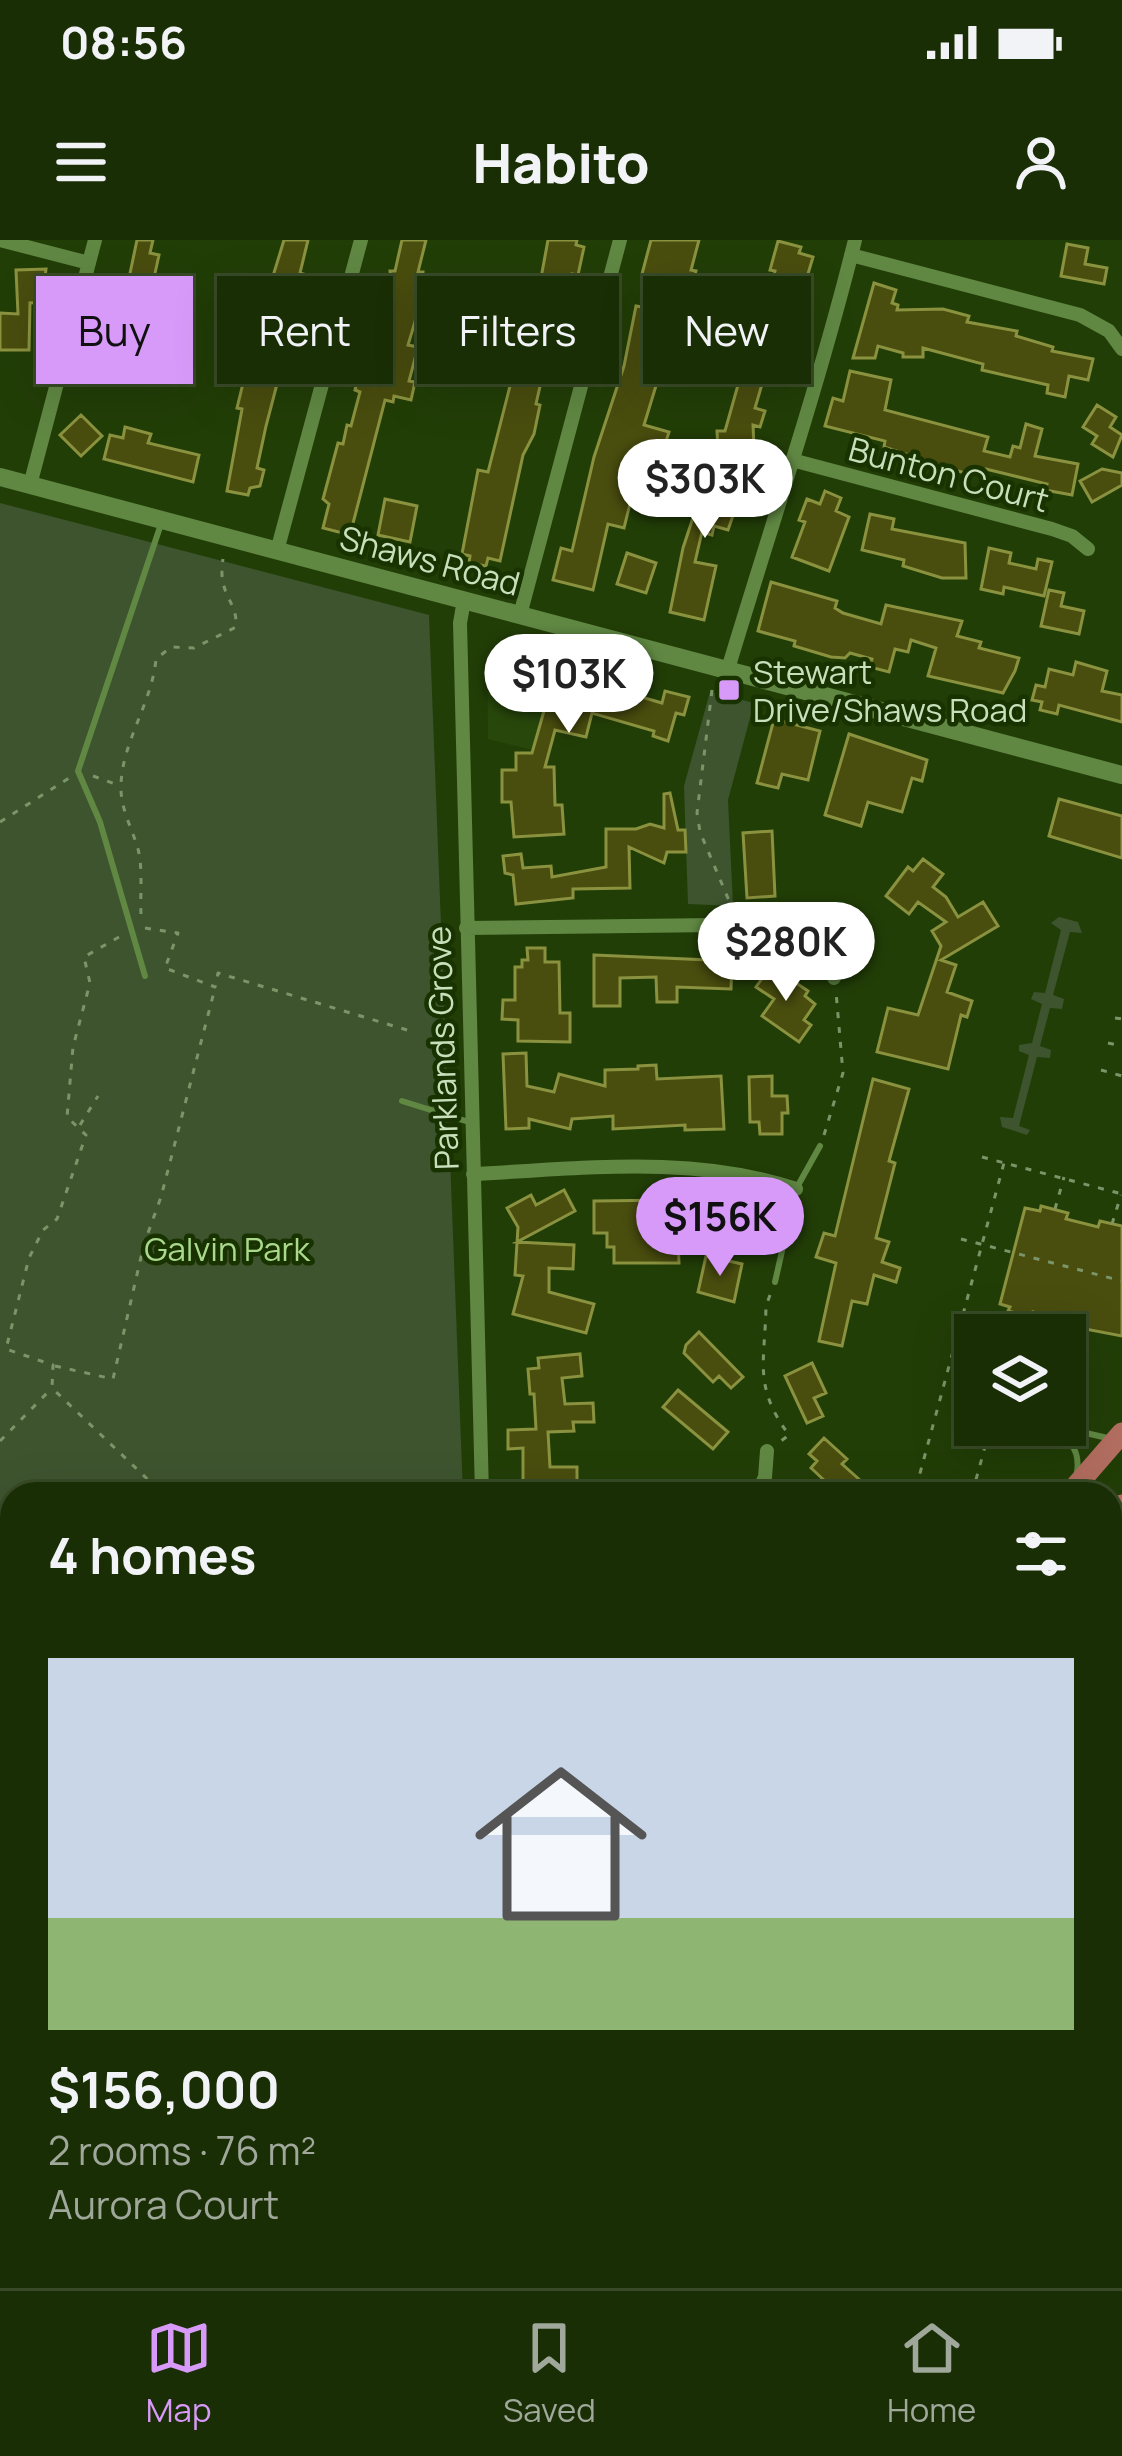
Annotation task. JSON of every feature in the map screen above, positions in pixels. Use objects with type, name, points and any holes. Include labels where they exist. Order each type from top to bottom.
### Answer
[{"type":"main road","points":[[1076,1482],[1119,1436]]},
{"type":"street","points":[[0,240],[89,263]]},
{"type":"street","points":[[30,485],[95,240]]},
{"type":"street","points":[[277,550],[361,240]]},
{"type":"street","points":[[520,615],[620,240]]},
{"type":"street","points":[[728,670],[853,247],[1080,315],[1109,331],[1122,349]]},
{"type":"street","name":"Bunton Court","points":[[792,460],[1052,529],[1088,549]]},
{"type":"street","name":"Shaws Road","points":[[0,477],[1122,775]]},
{"type":"street","name":"Parklands Grove","points":[[464,600],[460,623],[466,928],[482,1482]]},
{"type":"street","points":[[466,928],[741,928],[836,954],[833,978]]},
{"type":"street","points":[[472,1174],[666,1165],[713,1168],[796,1189]]},
{"type":"street","points":[[763,1482],[767,1451]]},
{"type":"street","points":[[0,2040],[0,2081]]},
{"type":"lane","points":[[145,976],[137,929],[78,771],[162,520]]},
{"type":"lane","points":[[402,1101],[472,1124]]},
{"type":"lane","points":[[775,1282],[796,1189],[820,1146]]},
{"type":"lane","points":[[1086,1431],[1119,1436]]},
{"type":"lane","points":[[1071,1482],[1079,1458],[1073,1446]]},
{"type":"path","points":[[137,929],[139,852],[121,785],[128,750],[154,681],[156,659],[171,647],[194,648],[236,627],[237,617],[220,581],[223,559]]},
{"type":"path","points":[[712,690],[697,813],[700,832],[741,928]]},
{"type":"path","points":[[0,822],[33,805],[78,771],[121,785]]},
{"type":"path","points":[[215,987],[165,968],[178,933],[137,929],[84,957],[90,983],[73,1047],[68,1117],[86,1135],[57,1220],[43,1230],[29,1258],[6,1349],[113,1379],[144,1244],[161,1197],[215,987],[218,973],[407,1030]]},
{"type":"path","points":[[820,1146],[843,1072],[833,978]]},
{"type":"path","points":[[1108,1043],[1122,1046]]},
{"type":"path","points":[[1101,1070],[1122,1076]]},
{"type":"path","points":[[79,1127],[98,1096]]},
{"type":"path","points":[[982,1157],[1122,1194],[1112,1224]]},
{"type":"path","points":[[918,1482],[1004,1163]]},
{"type":"path","points":[[1055,1209],[1064,1178]]},
{"type":"path","points":[[961,1239],[1122,1281]]},
{"type":"path","points":[[767,1451],[790,1435],[774,1415],[764,1389],[766,1306],[775,1282]]},
{"type":"path","points":[[0,1442],[52,1388],[53,1365]]},
{"type":"path","points":[[52,1388],[150,1482]]},
{"type":"path","points":[[975,1482],[985,1446]]},
{"type":"shaded area","points":[[505,640],[576,659],[549,754],[488,739],[487,654]]},
{"type":"green space","name":"Galvin Park","points":[[0,503],[429,615],[463,1482],[0,1482]]},
{"type":"green space","points":[[710,692],[754,703],[728,800],[733,906],[688,904],[684,786]]},
{"type":"green space","points":[[1059,917],[1078,922],[1082,933],[1070,932],[1053,995],[1064,999],[1062,1009],[1050,1008],[1040,1046],[1051,1050],[1050,1058],[1037,1057],[1019,1126],[1030,1130],[1027,1135],[1002,1127],[1000,1117],[1013,1118],[1029,1055],[1019,1051],[1019,1045],[1032,1043],[1042,1004],[1031,999],[1034,992],[1045,993],[1061,930],[1051,923]]},
{"type":"building","points":[[137,240],[153,240],[150,253],[159,255],[154,276],[129,276]]},
{"type":"building","points":[[284,240],[308,240],[300,273],[310,276],[273,276]]},
{"type":"building","points":[[402,240],[426,240],[418,272],[423,276],[417,276],[417,315],[408,345],[417,347],[409,381],[415,382],[411,400],[394,396],[393,402],[385,400],[350,535],[323,528],[329,504],[323,499],[338,443],[343,444],[347,425],[351,426],[360,392],[355,390],[356,384],[393,384],[390,271],[395,271]]},
{"type":"building","points":[[548,240],[577,240],[576,245],[584,247],[578,275],[541,276]]},
{"type":"building","points":[[651,240],[699,240],[691,270],[696,271],[695,276],[642,274]]},
{"type":"building","points":[[778,241],[801,247],[799,253],[813,257],[808,276],[774,276],[775,271],[770,270]]},
{"type":"building","points":[[1067,244],[1088,248],[1085,264],[1107,268],[1104,284],[1061,276]]},
{"type":"building","points":[[46,269],[45,276],[36,276],[36,302],[30,303],[29,350],[0,350],[0,313],[18,314],[16,270]]},
{"type":"building","points":[[874,283],[896,290],[892,303],[898,305],[897,310],[943,309],[969,316],[967,322],[1017,331],[1016,336],[1053,347],[1052,351],[1093,359],[1088,380],[1069,376],[1065,397],[1047,393],[1048,385],[982,370],[983,364],[923,348],[923,357],[903,357],[903,353],[878,346],[875,358],[853,358]]},
{"type":"building","points":[[643,303],[643,384],[657,384],[644,425],[669,432],[659,464],[641,459],[624,528],[608,524],[593,590],[553,580],[561,548],[572,551],[636,306]]},
{"type":"building","points":[[850,371],[891,380],[885,410],[988,437],[984,451],[1010,457],[1013,446],[1020,448],[1026,424],[1042,429],[1035,456],[1078,464],[1072,495],[986,469],[974,469],[972,475],[884,447],[885,441],[825,426],[833,398],[843,401]]},
{"type":"building","points":[[243,384],[277,384],[257,468],[264,470],[260,486],[250,488],[248,495],[227,491],[242,409],[237,408]]},
{"type":"building","points":[[499,384],[541,384],[534,434],[523,455],[500,561],[488,558],[486,566],[469,563],[470,556],[462,554],[478,470],[488,472],[510,386]]},
{"type":"building","points":[[738,384],[762,384],[755,408],[765,411],[760,427],[753,425],[754,448],[718,450],[717,431],[725,431]]},
{"type":"building","points":[[1097,405],[1116,417],[1110,427],[1122,435],[1113,457],[1092,444],[1097,436],[1083,427]]},
{"type":"building","points":[[81,415],[102,436],[81,456],[60,435]]},
{"type":"building","points":[[125,427],[151,434],[148,443],[199,455],[193,482],[104,459],[110,435],[123,438]]},
{"type":"building","points":[[711,463],[738,471],[735,481],[744,484],[728,530],[714,526],[712,535],[702,532],[695,562],[716,566],[704,620],[670,612],[683,548]]},
{"type":"building","points":[[1102,469],[1122,473],[1122,485],[1092,502],[1080,481]]},
{"type":"building","points":[[825,491],[841,498],[836,511],[849,517],[829,571],[792,557],[805,522],[799,520],[807,499],[820,504]]},
{"type":"building","points":[[385,499],[417,506],[410,542],[378,535]]},
{"type":"building","points":[[870,514],[894,519],[892,529],[965,543],[966,578],[942,578],[903,566],[904,560],[862,550]]},
{"type":"building","points":[[989,548],[1011,553],[1009,563],[1036,569],[1038,559],[1052,562],[1044,596],[1004,587],[1003,594],[981,589]]},
{"type":"building","points":[[627,553],[656,563],[646,593],[617,584]]},
{"type":"building","points":[[771,582],[837,601],[835,608],[843,613],[881,624],[886,605],[962,621],[957,636],[981,642],[979,648],[1019,658],[1015,671],[1003,693],[928,676],[936,648],[911,640],[908,652],[895,649],[889,672],[870,667],[872,659],[850,653],[845,658],[831,657],[794,646],[795,641],[758,631]]},
{"type":"building","points":[[1049,590],[1064,593],[1061,606],[1084,611],[1079,634],[1041,626]]},
{"type":"building","points":[[538,660],[572,670],[570,676],[662,703],[665,691],[689,697],[684,715],[676,713],[668,741],[653,736],[654,731],[592,713],[586,737],[555,730],[545,767],[554,767],[555,805],[562,805],[564,834],[514,837],[511,802],[502,802],[502,770],[516,770],[516,753],[532,753],[546,704],[502,692],[507,673],[525,678],[527,669],[535,671]]},
{"type":"building","points":[[1076,662],[1107,671],[1102,691],[1122,695],[1122,722],[1059,705],[1057,714],[1040,710],[1042,702],[1032,700],[1036,685],[1045,687],[1049,669],[1073,675]]},
{"type":"building","points":[[774,719],[820,731],[808,780],[782,774],[778,788],[757,783]]},
{"type":"building","points":[[849,734],[927,760],[922,781],[912,778],[902,812],[868,802],[861,826],[825,815]]},
{"type":"building","points":[[670,793],[678,830],[685,830],[686,852],[667,852],[664,863],[629,847],[630,888],[573,889],[573,898],[516,904],[513,875],[505,873],[503,856],[521,854],[523,868],[551,866],[552,877],[606,867],[606,829],[650,824],[664,828],[664,794]]},
{"type":"building","points":[[1059,799],[1122,816],[1122,858],[1049,836]]},
{"type":"building","points":[[772,831],[775,896],[747,898],[743,833]]},
{"type":"building","points":[[923,859],[943,874],[933,887],[958,917],[983,902],[998,926],[941,960],[956,965],[947,992],[972,1001],[967,1017],[961,1015],[948,1069],[877,1052],[888,1008],[918,1015],[941,946],[932,931],[946,922],[918,902],[909,914],[886,896],[908,867],[913,871]]},
{"type":"building","points":[[527,948],[545,948],[545,962],[559,962],[560,1013],[570,1013],[570,1042],[518,1041],[518,1020],[502,1019],[503,1000],[515,1000],[515,967],[528,960]]},
{"type":"building","points":[[594,955],[732,961],[731,989],[677,987],[677,1002],[657,1002],[656,977],[620,978],[620,1006],[594,1006]]},
{"type":"building","points":[[771,966],[808,991],[805,996],[815,1004],[804,1020],[811,1025],[799,1042],[762,1016],[774,999],[756,987]]},
{"type":"building","points":[[526,1053],[527,1086],[554,1092],[559,1074],[605,1086],[605,1070],[638,1066],[656,1065],[657,1079],[721,1076],[724,1129],[685,1130],[685,1125],[613,1129],[613,1116],[572,1119],[570,1129],[529,1119],[529,1128],[506,1129],[503,1054]]},
{"type":"building","points":[[772,1076],[772,1096],[787,1096],[788,1113],[782,1113],[782,1134],[760,1134],[759,1122],[750,1122],[749,1077]]},
{"type":"building","points":[[873,1079],[909,1089],[889,1161],[895,1163],[876,1238],[889,1242],[882,1262],[900,1268],[896,1282],[874,1275],[867,1304],[852,1301],[842,1346],[819,1341],[836,1263],[816,1257],[824,1233],[835,1236]]},
{"type":"building","points":[[564,1190],[575,1211],[517,1242],[518,1227],[507,1208],[531,1195],[536,1205]]},
{"type":"building","points":[[753,1199],[753,1227],[717,1228],[717,1217],[677,1218],[679,1263],[614,1263],[614,1247],[607,1247],[607,1233],[594,1233],[594,1201]]},
{"type":"building","points":[[1041,1206],[1068,1213],[1066,1219],[1098,1227],[1100,1221],[1122,1226],[1122,1336],[1086,1329],[1086,1314],[1020,1314],[1000,1304],[1025,1208],[1040,1211]]},
{"type":"building","points":[[517,1242],[574,1245],[573,1269],[549,1268],[549,1292],[594,1304],[586,1333],[513,1314],[523,1276],[515,1275]]},
{"type":"building","points":[[706,1256],[742,1264],[734,1302],[698,1292]]},
{"type":"building","points":[[699,1332],[743,1377],[731,1388],[719,1376],[713,1382],[684,1353]]},
{"type":"building","points":[[580,1354],[582,1376],[562,1378],[565,1404],[593,1403],[594,1422],[573,1422],[574,1431],[548,1432],[550,1467],[577,1467],[577,1482],[523,1482],[523,1448],[508,1449],[508,1430],[536,1429],[528,1369],[539,1368],[538,1358]]},
{"type":"building","points":[[812,1363],[826,1393],[814,1398],[823,1416],[807,1423],[785,1376]]},
{"type":"building","points":[[678,1390],[728,1432],[713,1449],[663,1407]]},
{"type":"building","points":[[824,1438],[847,1459],[842,1464],[861,1481],[826,1482],[811,1468],[817,1461],[809,1454]]},
{"type":"place","name":"Stewart Drive/Shaws Road","points":[[729,690]]}]
